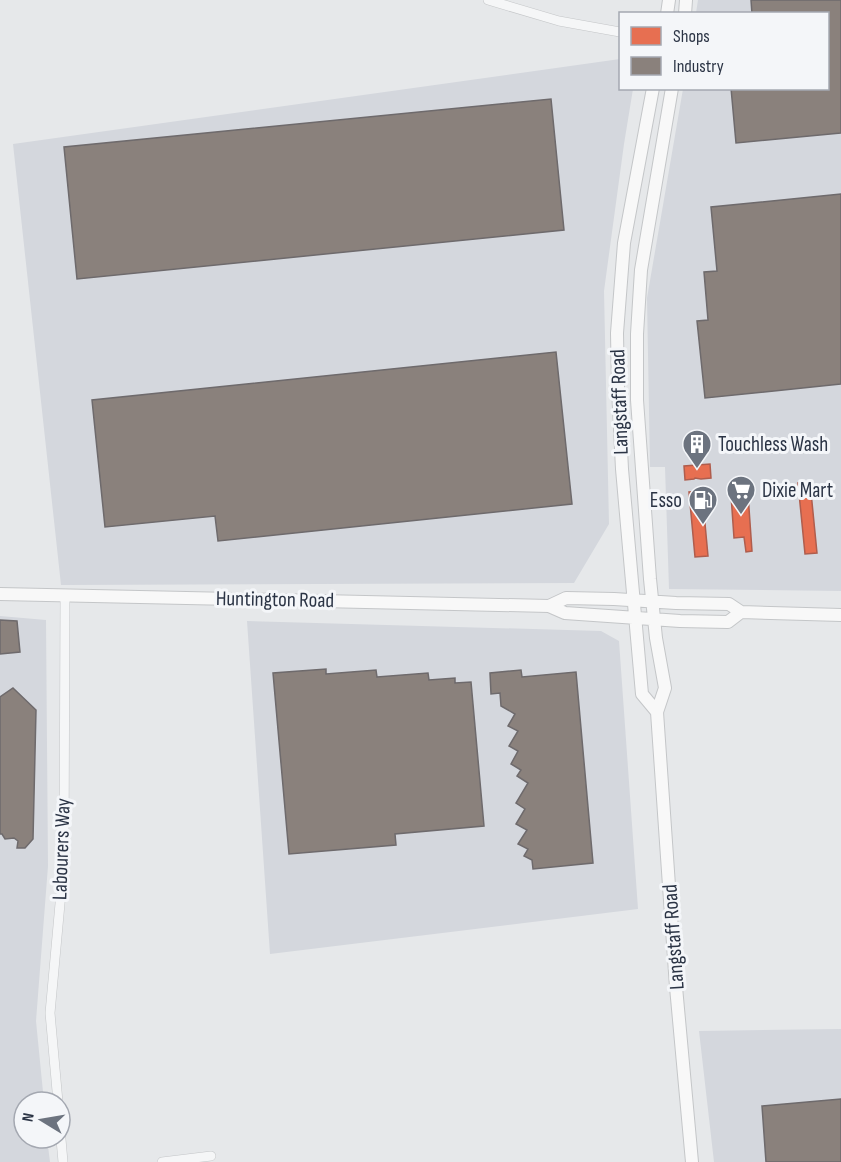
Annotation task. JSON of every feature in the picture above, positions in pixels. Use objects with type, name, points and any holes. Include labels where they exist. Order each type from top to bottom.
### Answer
[{"type":"main road","name":"Langstaff Road","points":[[652,90],[624,243],[617,333],[622,469],[642,694],[657,712]]},
{"type":"main road","name":"Langstaff Road","points":[[672,90],[641,270],[637,334],[637,400],[652,602],[665,688],[657,712],[676,987],[692,1162]]},
{"type":"main road","name":"Huntington Road","points":[[0,594],[549,606],[566,613],[728,622],[741,612]]},
{"type":"main road","name":"Huntington Road","points":[[549,606],[566,598],[729,604],[741,612],[841,615]]},
{"type":"street","points":[[488,0],[559,21],[619,32]]},
{"type":"street","name":"Labourers Way","points":[[57,1090],[50,1013],[64,860],[65,595]]},
{"type":"street","points":[[162,1162],[211,1156]]},
{"type":"shaded area","points":[[698,0],[841,0],[841,591],[669,589],[665,467],[650,467],[647,298],[683,90],[829,90],[829,12],[696,12]]},
{"type":"shaded area","points":[[619,59],[619,90],[633,90],[604,291],[609,524],[574,583],[61,585],[13,144]]},
{"type":"shaded area","points":[[0,616],[46,620],[48,866],[36,1021],[43,1090],[12,1090],[12,1150],[48,1150],[50,1162],[0,1162]]},
{"type":"shaded area","points":[[247,621],[601,631],[619,641],[638,909],[270,954]]},
{"type":"shaded area","points":[[841,1029],[841,1162],[714,1162],[699,1031]]},
{"type":"building: Shops","name":"Touchless Wash","points":[[710,464],[711,478],[685,480],[684,466]]},
{"type":"building: Shops","points":[[810,482],[817,553],[805,554],[798,483]]},
{"type":"building: Shops","points":[[702,491],[708,556],[695,557],[689,492]]},
{"type":"building: Shops","name":"Dixie Mart","points":[[748,494],[752,551],[746,552],[744,537],[734,538],[731,495]]},
{"type":"building: Industry","points":[[751,0],[841,0],[841,133],[736,143],[731,90],[829,90],[829,12],[752,12]]},
{"type":"building: Industry","points":[[551,99],[564,230],[77,279],[64,147]]},
{"type":"building: Industry","points":[[841,194],[841,384],[705,398],[697,321],[708,320],[704,272],[717,271],[711,207]]},
{"type":"building: Industry","points":[[556,352],[572,504],[218,541],[215,516],[105,527],[92,400]]},
{"type":"building: Industry","points":[[0,620],[17,621],[20,652],[0,654]]},
{"type":"building: Industry","points":[[326,669],[326,674],[376,670],[377,677],[428,673],[429,680],[455,678],[455,683],[471,682],[484,826],[395,834],[396,845],[289,854],[273,673]]},
{"type":"building: Industry","points":[[521,670],[522,677],[576,672],[593,863],[533,869],[532,860],[524,856],[528,849],[518,844],[527,830],[516,824],[525,809],[516,803],[528,783],[517,776],[521,770],[511,764],[518,751],[509,746],[518,731],[508,726],[515,714],[501,706],[500,693],[491,694],[490,673]]},
{"type":"building: Industry","points":[[13,688],[36,710],[33,839],[25,848],[17,848],[18,841],[14,838],[5,839],[0,834],[0,697]]},
{"type":"building: Industry","points":[[841,1099],[841,1162],[766,1162],[762,1106]]},
{"type":"place","name":"Touchless Wash","points":[[697,470]]},
{"type":"place","name":"Dixie Mart","points":[[741,516]]},
{"type":"place","name":"Esso","points":[[703,526]]}]
